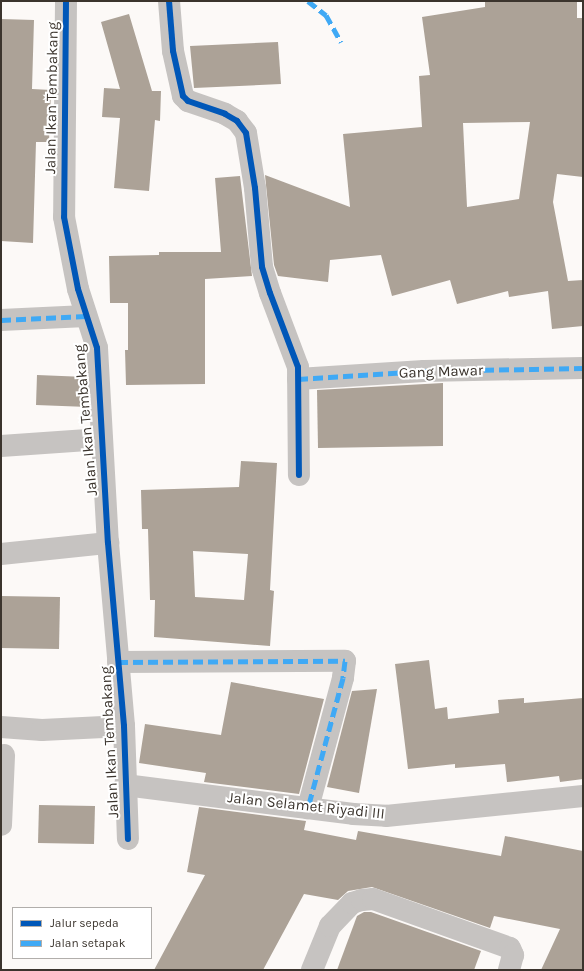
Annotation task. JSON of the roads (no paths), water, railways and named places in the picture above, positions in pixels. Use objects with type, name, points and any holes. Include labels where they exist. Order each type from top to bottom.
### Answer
[{"type":"street","name":"Jalan Ikan Tembakang","points":[[66,1],[64,217],[78,289],[97,348],[108,543],[124,726],[128,839]]},
{"type":"street","points":[[169,1],[173,51],[183,96],[188,101],[225,114],[237,121],[246,133],[255,188],[262,268],[298,367],[299,475]]},
{"type":"street","points":[[1,320],[86,316]]},
{"type":"street","name":"Gang Mawar","points":[[298,379],[424,371],[583,368]]},
{"type":"street","points":[[1,446],[102,439]]},
{"type":"street","points":[[1,554],[108,543]]},
{"type":"street","points":[[118,662],[346,661],[343,678],[308,808]]},
{"type":"street","points":[[1,727],[42,730],[124,726]]},
{"type":"street","points":[[1,825],[4,754]]},
{"type":"street","name":"Jalan Selamet Riyadi III","points":[[126,785],[308,808],[386,816],[583,796]]},
{"type":"street","points":[[312,970],[330,926],[352,903],[373,899],[510,948],[512,962],[509,970]]}]
